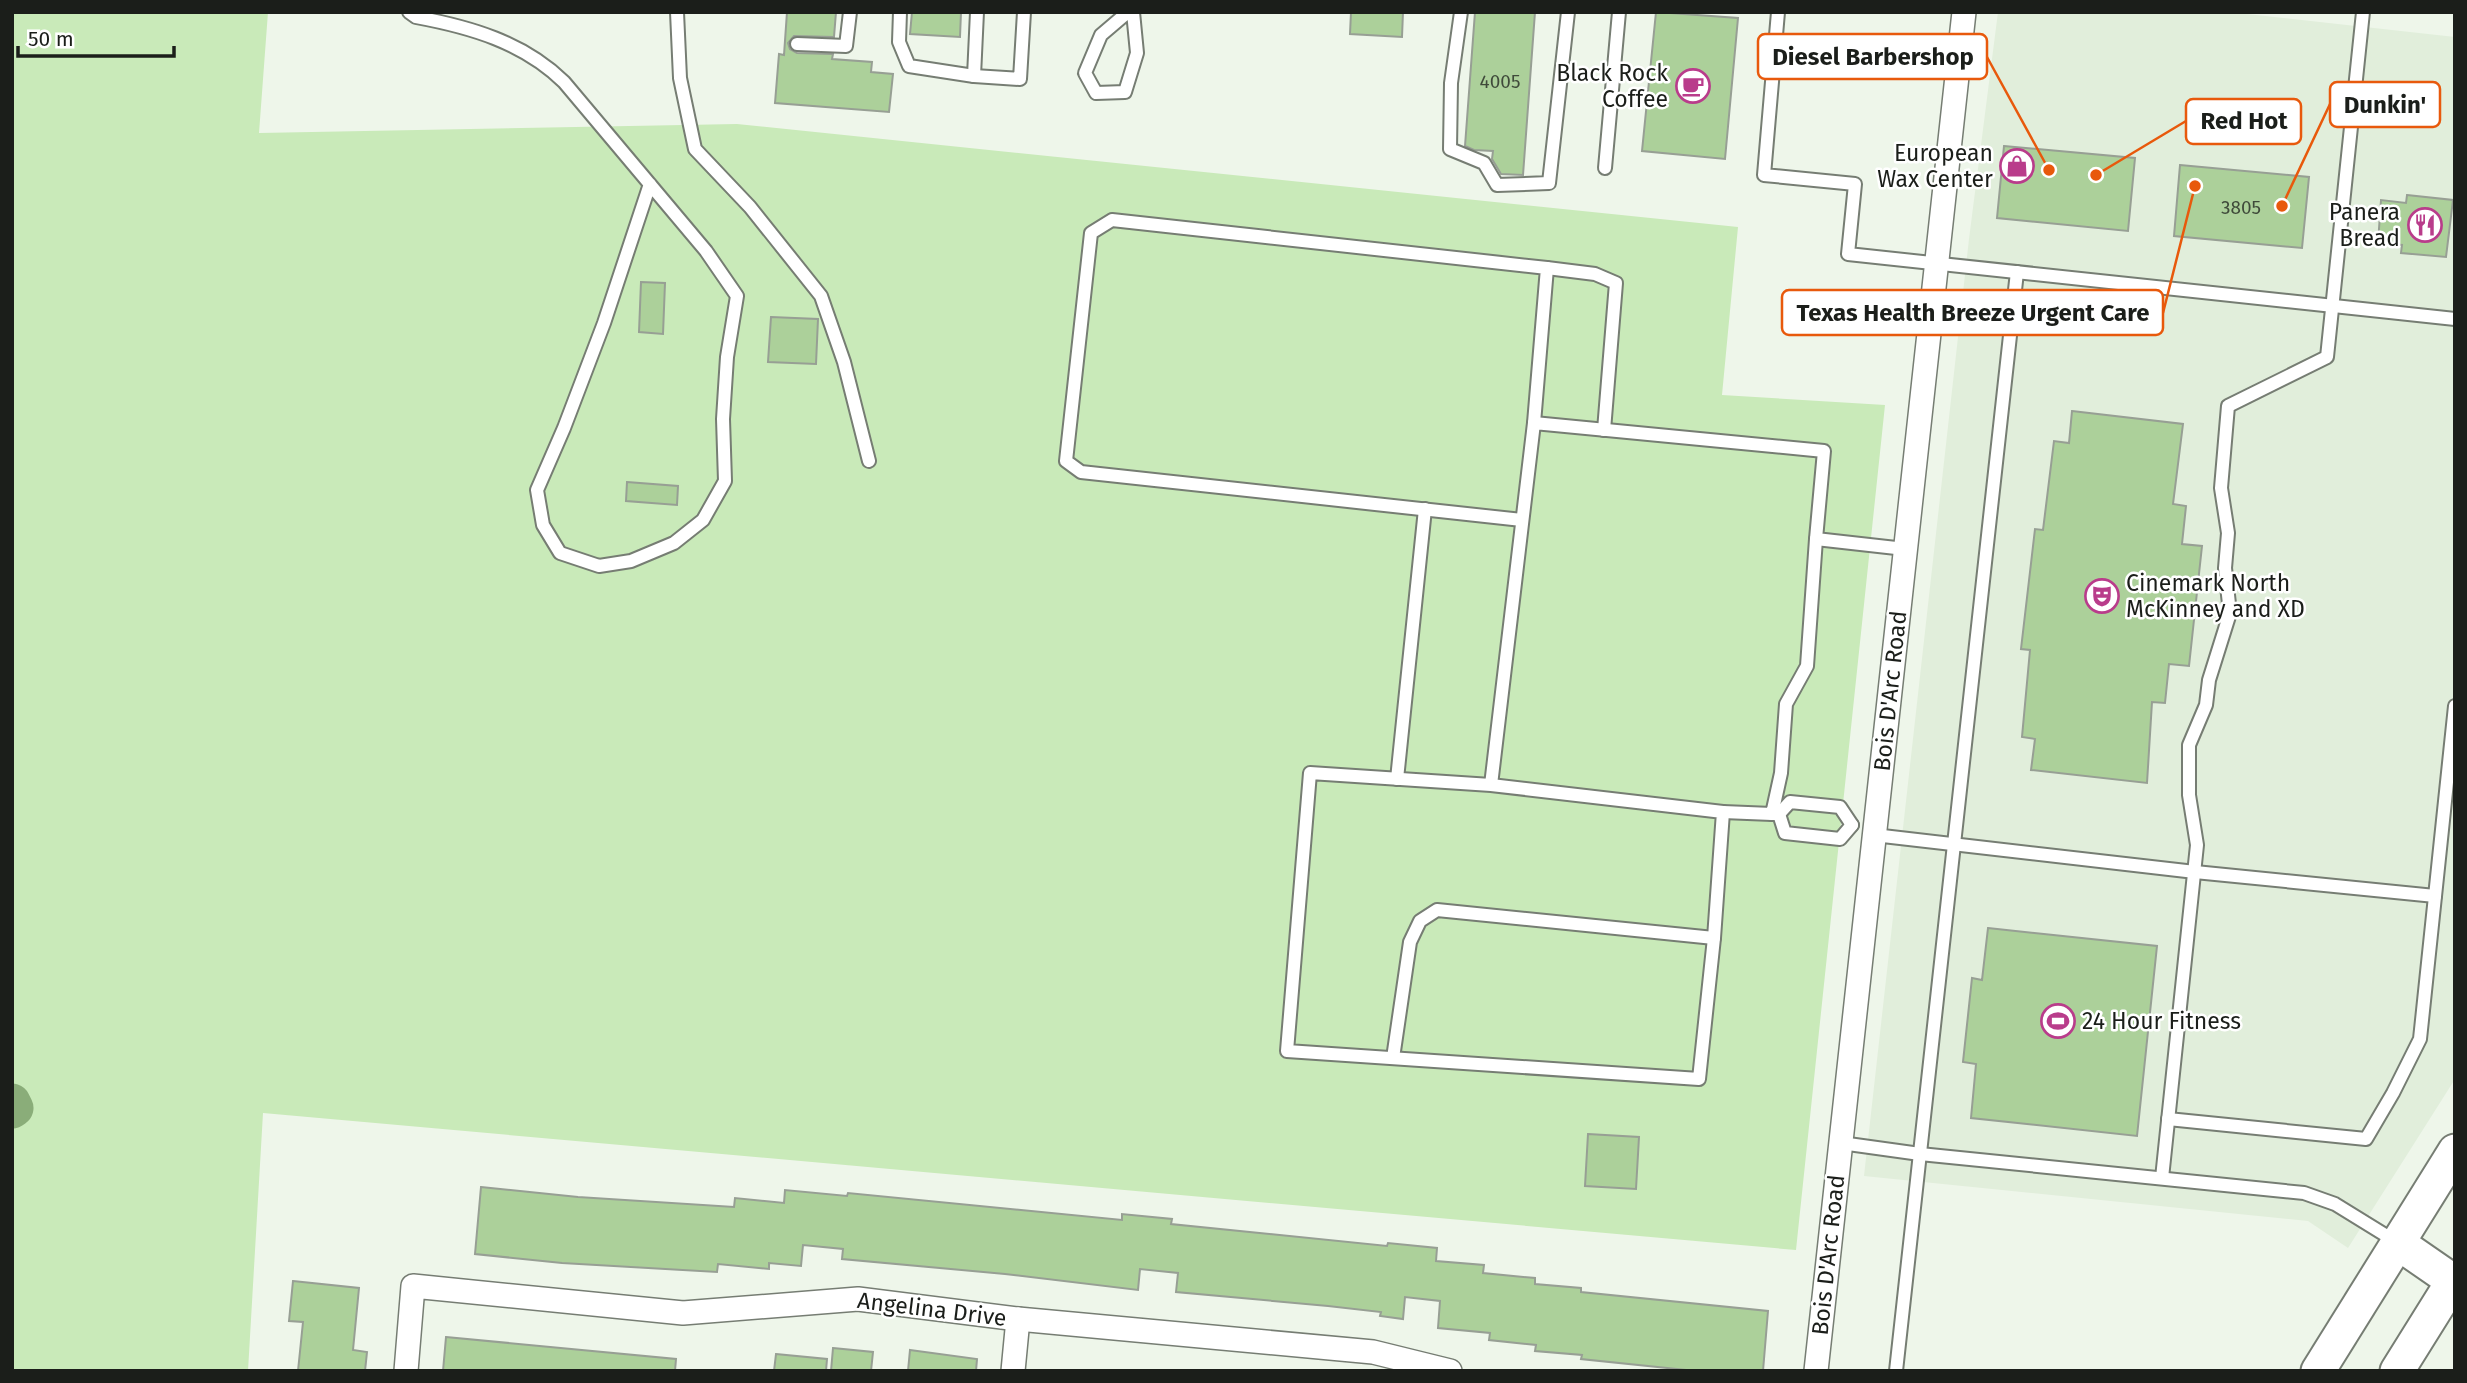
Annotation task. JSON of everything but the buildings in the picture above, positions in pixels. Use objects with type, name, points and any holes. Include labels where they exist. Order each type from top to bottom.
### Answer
[{"type":"main road","points":[[2318,1371],[2455,1151]]},
{"type":"main road","points":[[2397,1371],[2454,1280],[2398,1243]]},
{"type":"street","name":"Bois D'Arc Road","points":[[1815,1371],[1840,1143],[1867,829],[1905,549],[1964,12]]},
{"type":"street","name":"Angelina Drive","points":[[406,1371],[413,1286],[683,1313],[858,1299],[1018,1319],[1373,1352],[1450,1371]]},
{"type":"street","points":[[1013,1371],[1018,1319]]},
{"type":"lane","points":[[410,12],[416,17],[462,26],[501,40],[545,64],[564,82],[650,184],[706,251],[737,296],[724,394],[725,481],[703,520],[674,542],[631,561],[599,566],[560,554],[542,525],[537,490],[604,323],[650,184]]},
{"type":"lane","points":[[677,12],[680,78],[695,149],[750,207],[821,296],[844,362],[869,461]]},
{"type":"lane","points":[[797,44],[846,46],[849,12]]},
{"type":"lane","points":[[900,12],[899,42],[909,66],[974,76],[1020,79],[1024,12]]},
{"type":"lane","points":[[974,76],[976,12]]},
{"type":"lane","points":[[1130,12],[1137,53],[1125,92],[1096,93],[1085,73],[1101,35],[1130,12]]},
{"type":"lane","points":[[1461,12],[1451,83],[1450,149],[1484,163],[1497,185],[1549,183],[1567,12]]},
{"type":"lane","points":[[1605,168],[1619,12]]},
{"type":"lane","points":[[1779,12],[1764,175],[1854,184],[1848,254],[2455,319]]},
{"type":"lane","points":[[2162,1178],[2197,845],[2189,795],[2189,745],[2206,705],[2209,680],[2230,613],[2225,568],[2228,533],[2221,488],[2228,406],[2327,357],[2363,12]]},
{"type":"lane","points":[[1522,520],[1081,472],[1066,461],[1091,233],[1112,220],[1595,274],[1616,283],[1604,430]]},
{"type":"lane","points":[[1491,785],[1534,424],[1547,268]]},
{"type":"lane","points":[[1896,1371],[2017,272]]},
{"type":"lane","points":[[1534,424],[1824,451],[1807,666],[1786,704],[1775,814],[1786,833],[1840,839],[1867,829]]},
{"type":"lane","points":[[1397,779],[1425,509]]},
{"type":"lane","points":[[1816,539],[1905,549]]},
{"type":"lane","points":[[2168,1119],[2366,1139],[2393,1093],[2420,1038],[2435,895],[2451,780],[2455,706]]},
{"type":"lane","points":[[1723,812],[1714,938],[1699,1079],[1287,1051],[1310,773],[1491,785],[1723,812],[1775,814],[1790,802],[1840,807],[1867,829],[1955,845],[2435,895]]},
{"type":"lane","points":[[1393,1059],[1410,942],[1420,921],[1437,910],[1714,938]]},
{"type":"lane","points":[[1840,1143],[1920,1154],[2314,1195],[2335,1204],[2398,1243]]},
{"type":"shaded area","points":[[1998,12],[2229,12],[2455,37],[2455,1079],[2348,1248],[2308,1221],[1864,1176],[1969,239]]},
{"type":"green space","points":[[12,12],[268,12],[259,133],[737,124],[1738,227],[1722,395],[1885,405],[1796,1250],[263,1113],[248,1371],[12,1371]]},
{"type":"waterway","points":[[12,1102],[15,1108],[12,1110]]},
{"type":"place","name":"Black Rock Coffee","points":[[1693,86]]},
{"type":"place","name":"European Wax Center","points":[[2017,166]]},
{"type":"place","name":"Diesel Barbershop","points":[[2049,170]]},
{"type":"place","name":"Red Hot","points":[[2096,175]]},
{"type":"place","name":"Texas Health Breeze Urgent Care","points":[[2195,186]]},
{"type":"place","name":"Dunkin'","points":[[2282,206]]},
{"type":"place","name":"Panera Bread","points":[[2425,225]]},
{"type":"place","name":"Cinemark North McKinney and XD","points":[[2102,596]]},
{"type":"place","name":"24 Hour Fitness","points":[[2058,1021]]}]
